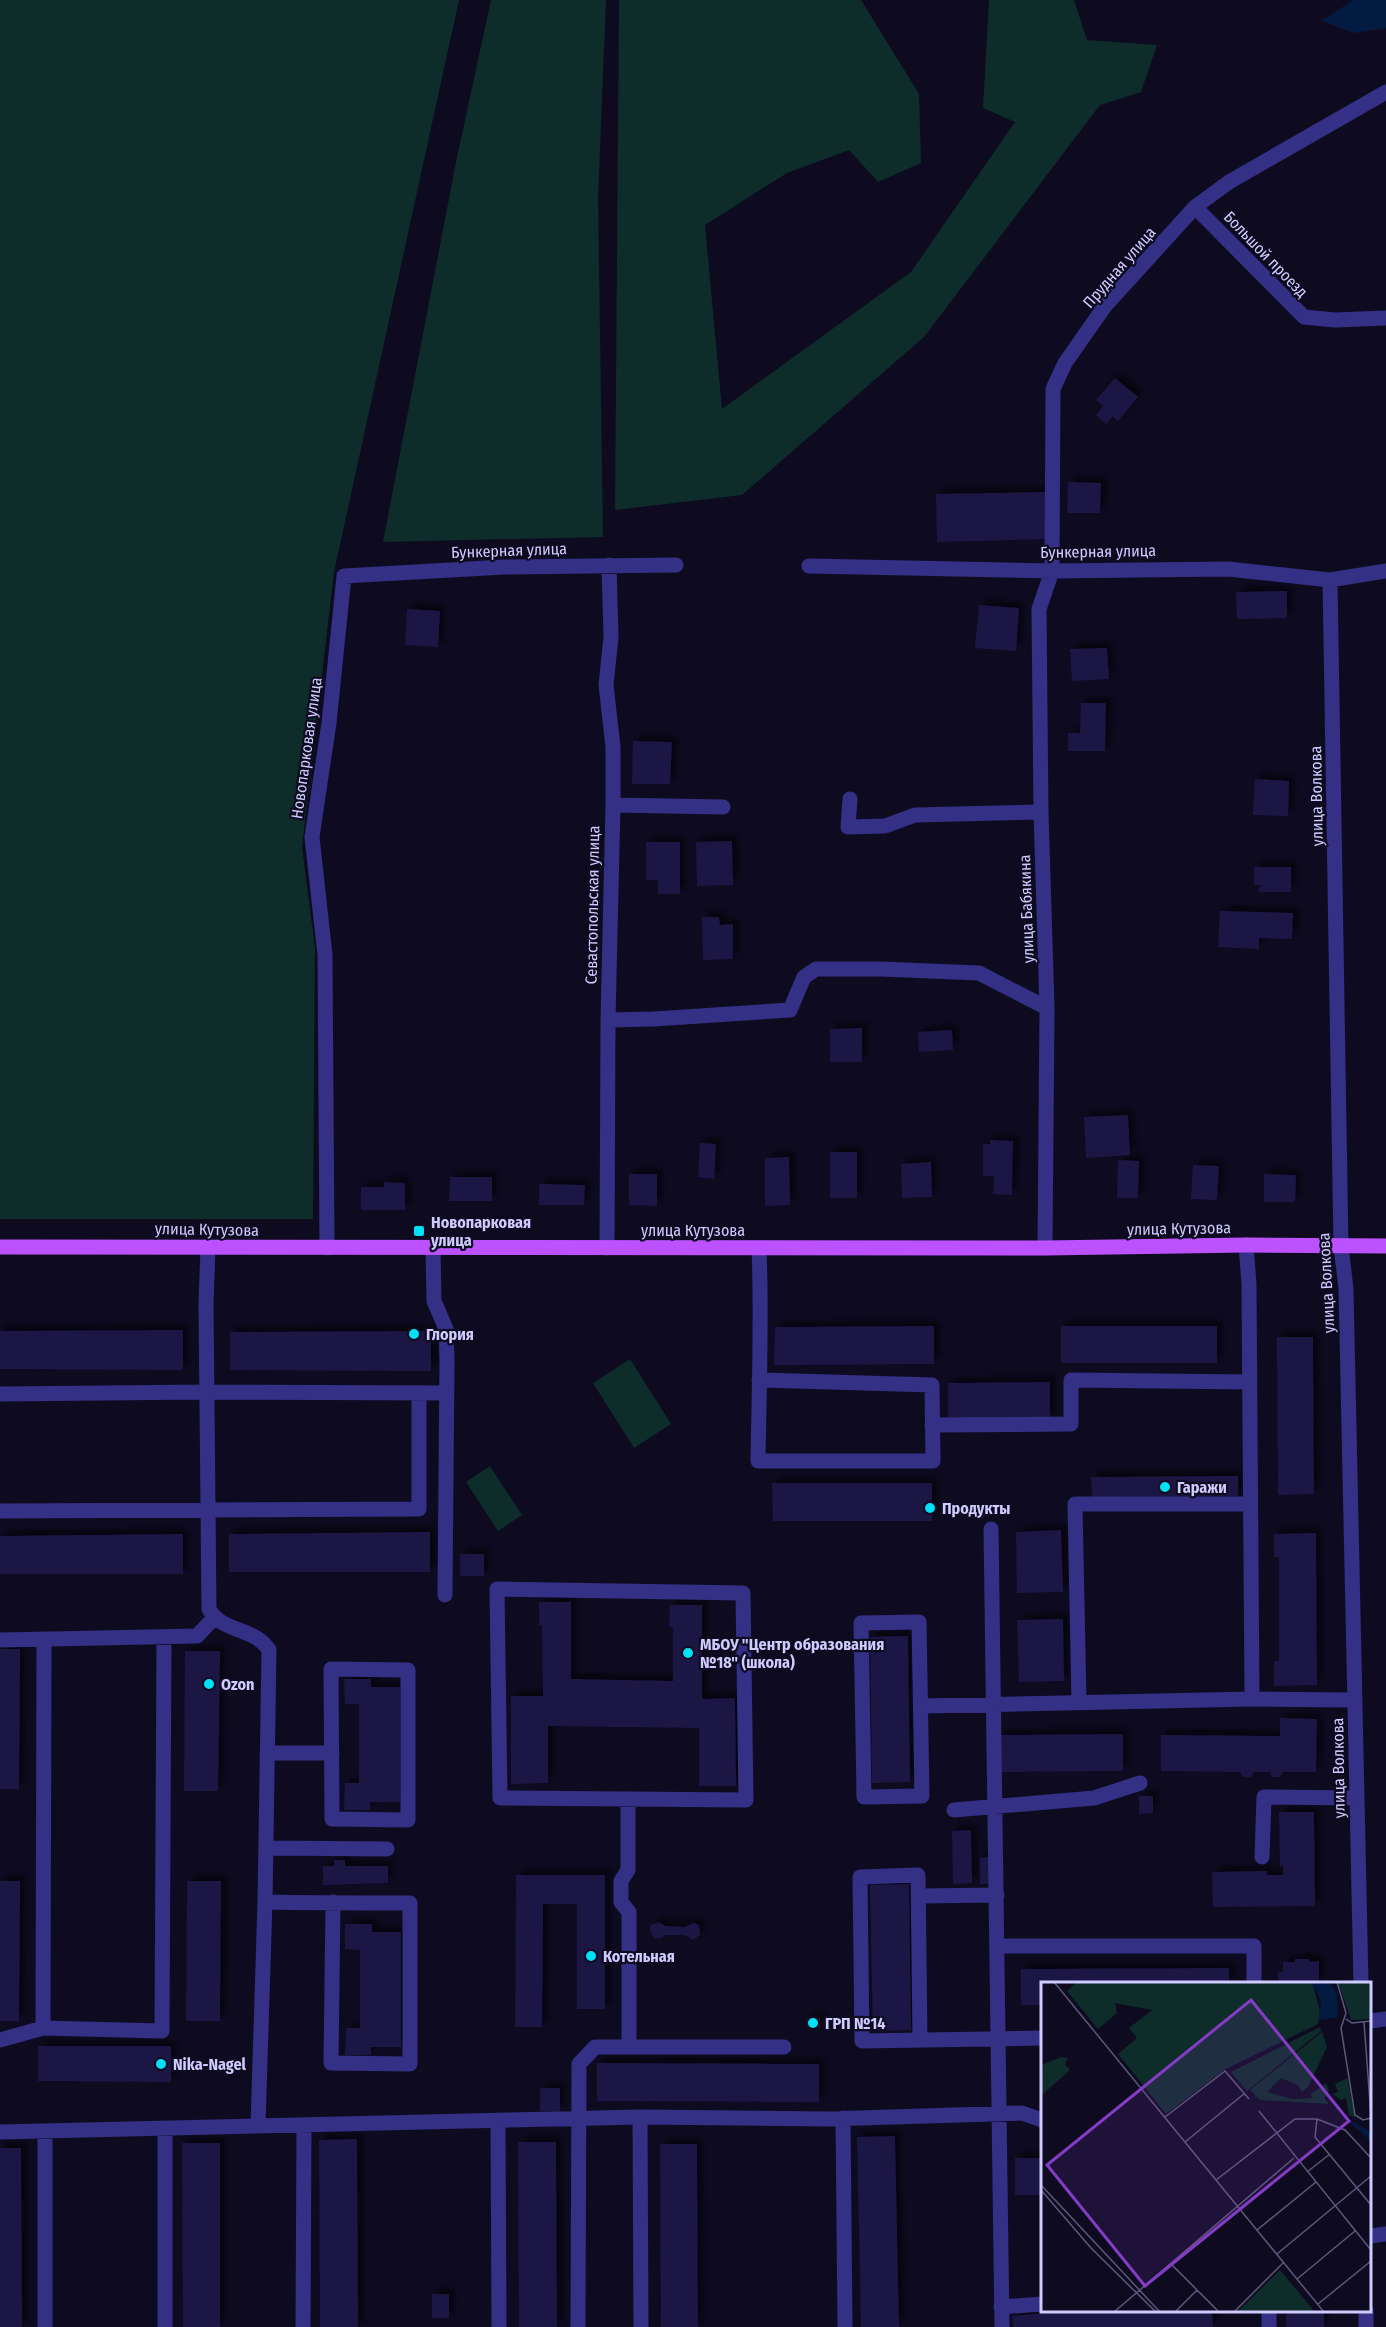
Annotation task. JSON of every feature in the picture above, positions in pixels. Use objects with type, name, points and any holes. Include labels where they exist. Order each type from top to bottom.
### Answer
[{"type":"main road","name":"улица Кутузова","points":[[0,1247],[1386,1246]]},
{"type":"street","name":"Прудная улица","points":[[1052,571],[1053,389],[1065,363],[1105,306],[1195,207],[1229,182],[1386,92]]},
{"type":"street","name":"Большой проезд","points":[[1195,207],[1304,317],[1335,320],[1386,318]]},
{"type":"street","name":"Севастопольская улица","points":[[607,1248],[608,1020],[613,805],[613,747],[606,685],[610,637],[609,564]]},
{"type":"street","name":"Бункерная улица","points":[[344,576],[504,567],[676,565]]},
{"type":"street","name":"Бункерная улица","points":[[810,566],[1052,571],[1228,569],[1330,580],[1386,571]]},
{"type":"street","name":"улица Бабякина","points":[[1045,1248],[1047,1008],[1041,812],[1039,609],[1052,571]]},
{"type":"street","name":"Новопарковая улица","points":[[327,1248],[325,955],[312,837],[329,723],[344,576]]},
{"type":"street","name":"улица Волкова","points":[[1330,580],[1341,1246],[1346,1290],[1361,1982]]},
{"type":"street","points":[[849,800],[848,827],[885,826],[915,815],[1041,812]]},
{"type":"street","points":[[613,805],[723,807]]},
{"type":"street","points":[[608,1020],[790,1010],[804,977],[816,969],[980,973],[1047,1008]]},
{"type":"street","points":[[1246,1245],[1250,1284],[1252,1699]]},
{"type":"street","points":[[433,1247],[434,1301],[446,1329],[445,1595]]},
{"type":"street","points":[[208,1248],[209,1609],[214,1618],[222,1624],[263,1640],[268,1650],[265,1902],[258,2125]]},
{"type":"street","points":[[759,1248],[761,1286],[759,1380],[758,1461],[933,1461],[932,1385],[759,1380]]},
{"type":"street","points":[[933,1425],[1071,1424],[1071,1380],[1250,1382]]},
{"type":"street","points":[[0,1394],[207,1392],[447,1394]]},
{"type":"street","points":[[0,1511],[419,1509],[418,1393]]},
{"type":"street","points":[[1079,1703],[1075,1504],[1250,1504]]},
{"type":"street","points":[[991,1529],[1002,2327]]},
{"type":"street","points":[[497,1589],[743,1593],[746,1800],[628,1798],[500,1798],[497,1589]]},
{"type":"street","points":[[0,1640],[197,1636],[214,1618]]},
{"type":"street","points":[[919,1622],[921,1706],[922,1796],[864,1797],[861,1623],[919,1622]]},
{"type":"street","points":[[0,2040],[43,2028],[162,2031],[164,1637]]},
{"type":"street","points":[[43,2028],[44,1640]]},
{"type":"street","points":[[332,1669],[408,1670],[408,1820],[332,1819],[332,1753],[332,1669]]},
{"type":"street","points":[[921,1706],[1252,1699],[1354,1700]]},
{"type":"street","points":[[267,1753],[332,1753]]},
{"type":"street","points":[[954,1810],[1094,1798],[1140,1783]]},
{"type":"street","points":[[1262,1857],[1264,1797],[1357,1798]]},
{"type":"street","points":[[628,1798],[628,1870],[621,1881],[621,1902],[629,1912],[629,2046]]},
{"type":"street","points":[[266,1848],[387,1849]]},
{"type":"street","points":[[920,2040],[918,1875],[860,1877],[862,2041],[1041,2038]]},
{"type":"street","points":[[918,1896],[997,1895]]},
{"type":"street","points":[[265,1902],[333,1902],[410,1903],[410,2064],[331,2063],[333,1902]]},
{"type":"street","points":[[998,1946],[1254,1946],[1254,1982]]},
{"type":"street","points":[[1371,2021],[1386,2019]]},
{"type":"street","points":[[578,2327],[579,2064],[595,2048],[629,2046],[784,2047]]},
{"type":"street","points":[[0,2132],[640,2117],[843,2118],[1022,2113],[1041,2120]]},
{"type":"street","points":[[640,2117],[641,2327]]},
{"type":"street","points":[[843,2118],[845,2327]]},
{"type":"street","points":[[498,2120],[499,2327]]},
{"type":"street","points":[[303,2327],[304,2125]]},
{"type":"street","points":[[165,2128],[165,2327]]},
{"type":"street","points":[[45,2131],[45,2327]]},
{"type":"street","points":[[1371,2236],[1386,2234]]},
{"type":"street","points":[[1001,2307],[1041,2304]]},
{"type":"green space","points":[[0,0],[459,0],[334,572],[302,847],[315,948],[313,1219],[0,1219]]},
{"type":"green space","points":[[491,0],[606,0],[598,197],[603,537],[383,542],[456,162]]},
{"type":"green space","points":[[619,0],[861,0],[919,94],[921,163],[878,182],[849,150],[787,173],[705,225],[722,409],[911,272],[1015,122],[983,108],[989,0],[1074,0],[1087,40],[1157,45],[1141,92],[1100,105],[924,337],[742,495],[615,510]]},
{"type":"green space","points":[[630,1359],[671,1424],[634,1448],[593,1383]]},
{"type":"green space","points":[[490,1466],[522,1515],[498,1531],[466,1482]]},
{"type":"water","points":[[1353,0],[1386,0],[1386,28],[1354,33],[1322,21]]},
{"type":"building","points":[[1115,378],[1138,397],[1118,421],[1113,416],[1106,424],[1096,415],[1103,406],[1096,400]]},
{"type":"building","points":[[1068,482],[1101,483],[1100,513],[1067,513]]},
{"type":"building","points":[[1049,492],[1050,539],[937,542],[936,494]]},
{"type":"building","points":[[1287,591],[1287,618],[1237,619],[1236,592]]},
{"type":"building","points":[[979,605],[1019,608],[1016,651],[975,648]]},
{"type":"building","points":[[407,609],[440,611],[438,647],[405,645]]},
{"type":"building","points":[[1107,648],[1109,679],[1072,681],[1070,649]]},
{"type":"building","points":[[1081,703],[1106,703],[1105,751],[1068,751],[1068,733],[1080,733]]},
{"type":"building","points":[[633,741],[672,742],[670,784],[632,784]]},
{"type":"building","points":[[1255,779],[1289,781],[1288,816],[1253,815]]},
{"type":"building","points":[[732,841],[733,885],[697,886],[696,842]]},
{"type":"building","points":[[646,842],[680,842],[680,894],[658,894],[658,880],[646,880]]},
{"type":"building","points":[[1254,867],[1291,867],[1291,892],[1258,892],[1261,885],[1254,885]]},
{"type":"building","points":[[1220,911],[1293,913],[1292,939],[1259,938],[1259,949],[1218,947]]},
{"type":"building","points":[[702,917],[719,917],[720,925],[733,924],[733,959],[703,960]]},
{"type":"building","points":[[862,1028],[862,1062],[830,1062],[830,1029]]},
{"type":"building","points":[[952,1030],[953,1050],[919,1052],[918,1032]]},
{"type":"building","points":[[1128,1115],[1130,1155],[1086,1158],[1084,1117]]},
{"type":"building","points":[[990,1140],[1013,1141],[1012,1195],[993,1194],[994,1176],[983,1176],[983,1144],[990,1144]]},
{"type":"building","points":[[700,1143],[716,1144],[714,1179],[698,1177]]},
{"type":"building","points":[[830,1152],[857,1152],[857,1198],[830,1198]]},
{"type":"building","points":[[789,1157],[790,1205],[765,1206],[765,1158]]},
{"type":"building","points":[[1118,1160],[1139,1161],[1138,1198],[1117,1198]]},
{"type":"building","points":[[931,1162],[932,1197],[902,1198],[901,1164]]},
{"type":"building","points":[[1193,1165],[1219,1166],[1217,1200],[1191,1199]]},
{"type":"building","points":[[629,1174],[657,1174],[657,1206],[629,1205]]},
{"type":"building","points":[[1264,1174],[1296,1175],[1295,1202],[1264,1202]]},
{"type":"building","points":[[450,1177],[492,1177],[492,1201],[449,1201]]},
{"type":"building","points":[[384,1182],[405,1183],[405,1210],[361,1210],[361,1187],[384,1187]]},
{"type":"building","points":[[539,1184],[585,1185],[584,1205],[539,1205]]},
{"type":"building","points":[[934,1326],[934,1364],[774,1365],[775,1327]]},
{"type":"building","points":[[1061,1326],[1217,1326],[1217,1363],[1061,1363]]},
{"type":"building","points":[[183,1330],[183,1370],[0,1369],[0,1331]]},
{"type":"building","points":[[431,1331],[431,1371],[230,1370],[230,1332]]},
{"type":"building","points":[[1277,1337],[1313,1337],[1314,1494],[1278,1495]]},
{"type":"building","points":[[1050,1382],[1050,1420],[948,1421],[948,1383]]},
{"type":"building","name":"Гаражи","points":[[1238,1476],[1238,1496],[1092,1497],[1091,1477]]},
{"type":"building","points":[[772,1483],[932,1483],[932,1521],[773,1521]]},
{"type":"building","points":[[1061,1530],[1063,1592],[1017,1593],[1016,1532]]},
{"type":"building","points":[[430,1532],[430,1572],[229,1572],[229,1534]]},
{"type":"building","points":[[1316,1533],[1317,1685],[1274,1686],[1274,1661],[1279,1661],[1279,1557],[1274,1557],[1274,1534]]},
{"type":"building","points":[[183,1534],[183,1574],[0,1574],[0,1536]]},
{"type":"building","points":[[460,1554],[484,1554],[484,1576],[460,1576]]},
{"type":"building","name":"МБОУ \"Центр образования №18\" (школа)","points":[[539,1602],[571,1602],[571,1679],[673,1681],[673,1627],[669,1627],[670,1605],[702,1605],[702,1699],[735,1698],[736,1786],[699,1786],[699,1728],[548,1726],[548,1783],[511,1784],[511,1696],[543,1696],[542,1625],[539,1625]]},
{"type":"building","points":[[1063,1619],[1064,1681],[1019,1682],[1017,1620]]},
{"type":"building","points":[[908,1636],[910,1782],[872,1783],[870,1637]]},
{"type":"building","points":[[0,1649],[20,1649],[19,1789],[0,1789]]},
{"type":"building","points":[[185,1651],[220,1651],[218,1791],[184,1791]]},
{"type":"building","points":[[344,1679],[371,1679],[371,1687],[400,1687],[400,1802],[370,1802],[370,1810],[344,1810],[345,1783],[359,1783],[359,1704],[345,1704]]},
{"type":"building","points":[[1280,1718],[1317,1719],[1316,1772],[1283,1772],[1280,1777],[1272,1777],[1270,1772],[1254,1772],[1251,1777],[1243,1777],[1240,1772],[1161,1771],[1161,1735],[1280,1736]]},
{"type":"building","points":[[1123,1734],[1123,1771],[999,1772],[999,1735]]},
{"type":"building","points":[[1139,1796],[1153,1796],[1153,1813],[1139,1814]]},
{"type":"building","points":[[1279,1812],[1314,1812],[1315,1906],[1213,1907],[1212,1872],[1267,1871],[1267,1875],[1283,1875],[1283,1866],[1280,1866]]},
{"type":"building","points":[[971,1830],[972,1883],[953,1884],[952,1831]]},
{"type":"building","points":[[989,1857],[989,1884],[980,1884],[980,1858]]},
{"type":"building","points":[[334,1860],[345,1860],[345,1866],[388,1866],[388,1883],[323,1885],[323,1866],[334,1866]]},
{"type":"building","name":"Котельная","points":[[516,1875],[605,1875],[605,2009],[577,2009],[577,1904],[543,1904],[542,2027],[515,2027]]},
{"type":"building","points":[[0,1881],[20,1881],[19,2021],[0,2021]]},
{"type":"building","points":[[187,1881],[221,1881],[220,2021],[186,2021]]},
{"type":"building","points":[[909,1884],[911,2030],[873,2031],[870,1885]]},
{"type":"building","points":[[659,1922],[665,1926],[685,1927],[694,1923],[699,1925],[700,1935],[693,1940],[685,1935],[665,1935],[662,1938],[654,1938],[650,1931],[651,1925]]},
{"type":"building","points":[[345,1924],[372,1924],[372,1932],[401,1932],[401,2047],[371,2047],[371,2055],[345,2055],[346,2028],[360,2028],[360,1950],[345,1949]]},
{"type":"building","points":[[1295,1959],[1309,1959],[1309,1962],[1319,1961],[1319,1982],[1278,1982],[1278,1972],[1283,1972],[1283,1962],[1295,1962]]},
{"type":"building","points":[[1229,1968],[1229,1982],[1041,1982],[1041,2005],[1021,2005],[1021,1969]]},
{"type":"building","name":"ГРП №14","points":[[806,2018],[820,2018],[820,2028],[807,2028]]},
{"type":"building","points":[[38,2046],[171,2046],[171,2082],[38,2081]]},
{"type":"building","points":[[597,2063],[819,2064],[819,2102],[597,2101]]},
{"type":"building","points":[[540,2088],[560,2088],[560,2111],[540,2111]]},
{"type":"building","points":[[895,2136],[899,2327],[861,2327],[857,2137]]},
{"type":"building","points":[[357,2139],[358,2327],[320,2327],[319,2140]]},
{"type":"building","points":[[518,2142],[556,2142],[557,2327],[519,2327]]},
{"type":"building","points":[[182,2143],[220,2143],[220,2327],[183,2327]]},
{"type":"building","points":[[660,2144],[697,2144],[698,2327],[661,2327]]},
{"type":"building","points":[[0,2148],[21,2148],[22,2327],[0,2327]]},
{"type":"building","points":[[1015,2158],[1041,2158],[1041,2195],[1015,2195]]},
{"type":"building","points":[[432,2294],[449,2294],[449,2318],[432,2318]]},
{"type":"building","points":[[1057,2312],[1212,2312],[1213,2327],[1013,2327],[1012,2316]]},
{"type":"building","points":[[1286,2312],[1324,2312],[1324,2327],[1286,2327]]},
{"type":"place","name":"Новопарковая улица","points":[[419,1231]]},
{"type":"place","name":"Глория","points":[[414,1334]]},
{"type":"place","name":"Гаражи","points":[[1165,1487]]},
{"type":"place","name":"Продукты","points":[[930,1508]]},
{"type":"place","name":"МБОУ \"Центр образования №18\" (школа)","points":[[688,1653]]},
{"type":"place","name":"Ozon","points":[[209,1684]]},
{"type":"place","name":"Котельная","points":[[591,1956]]},
{"type":"place","name":"ГРП №14","points":[[813,2023]]},
{"type":"place","name":"Nika-Nagel","points":[[161,2064]]}]
